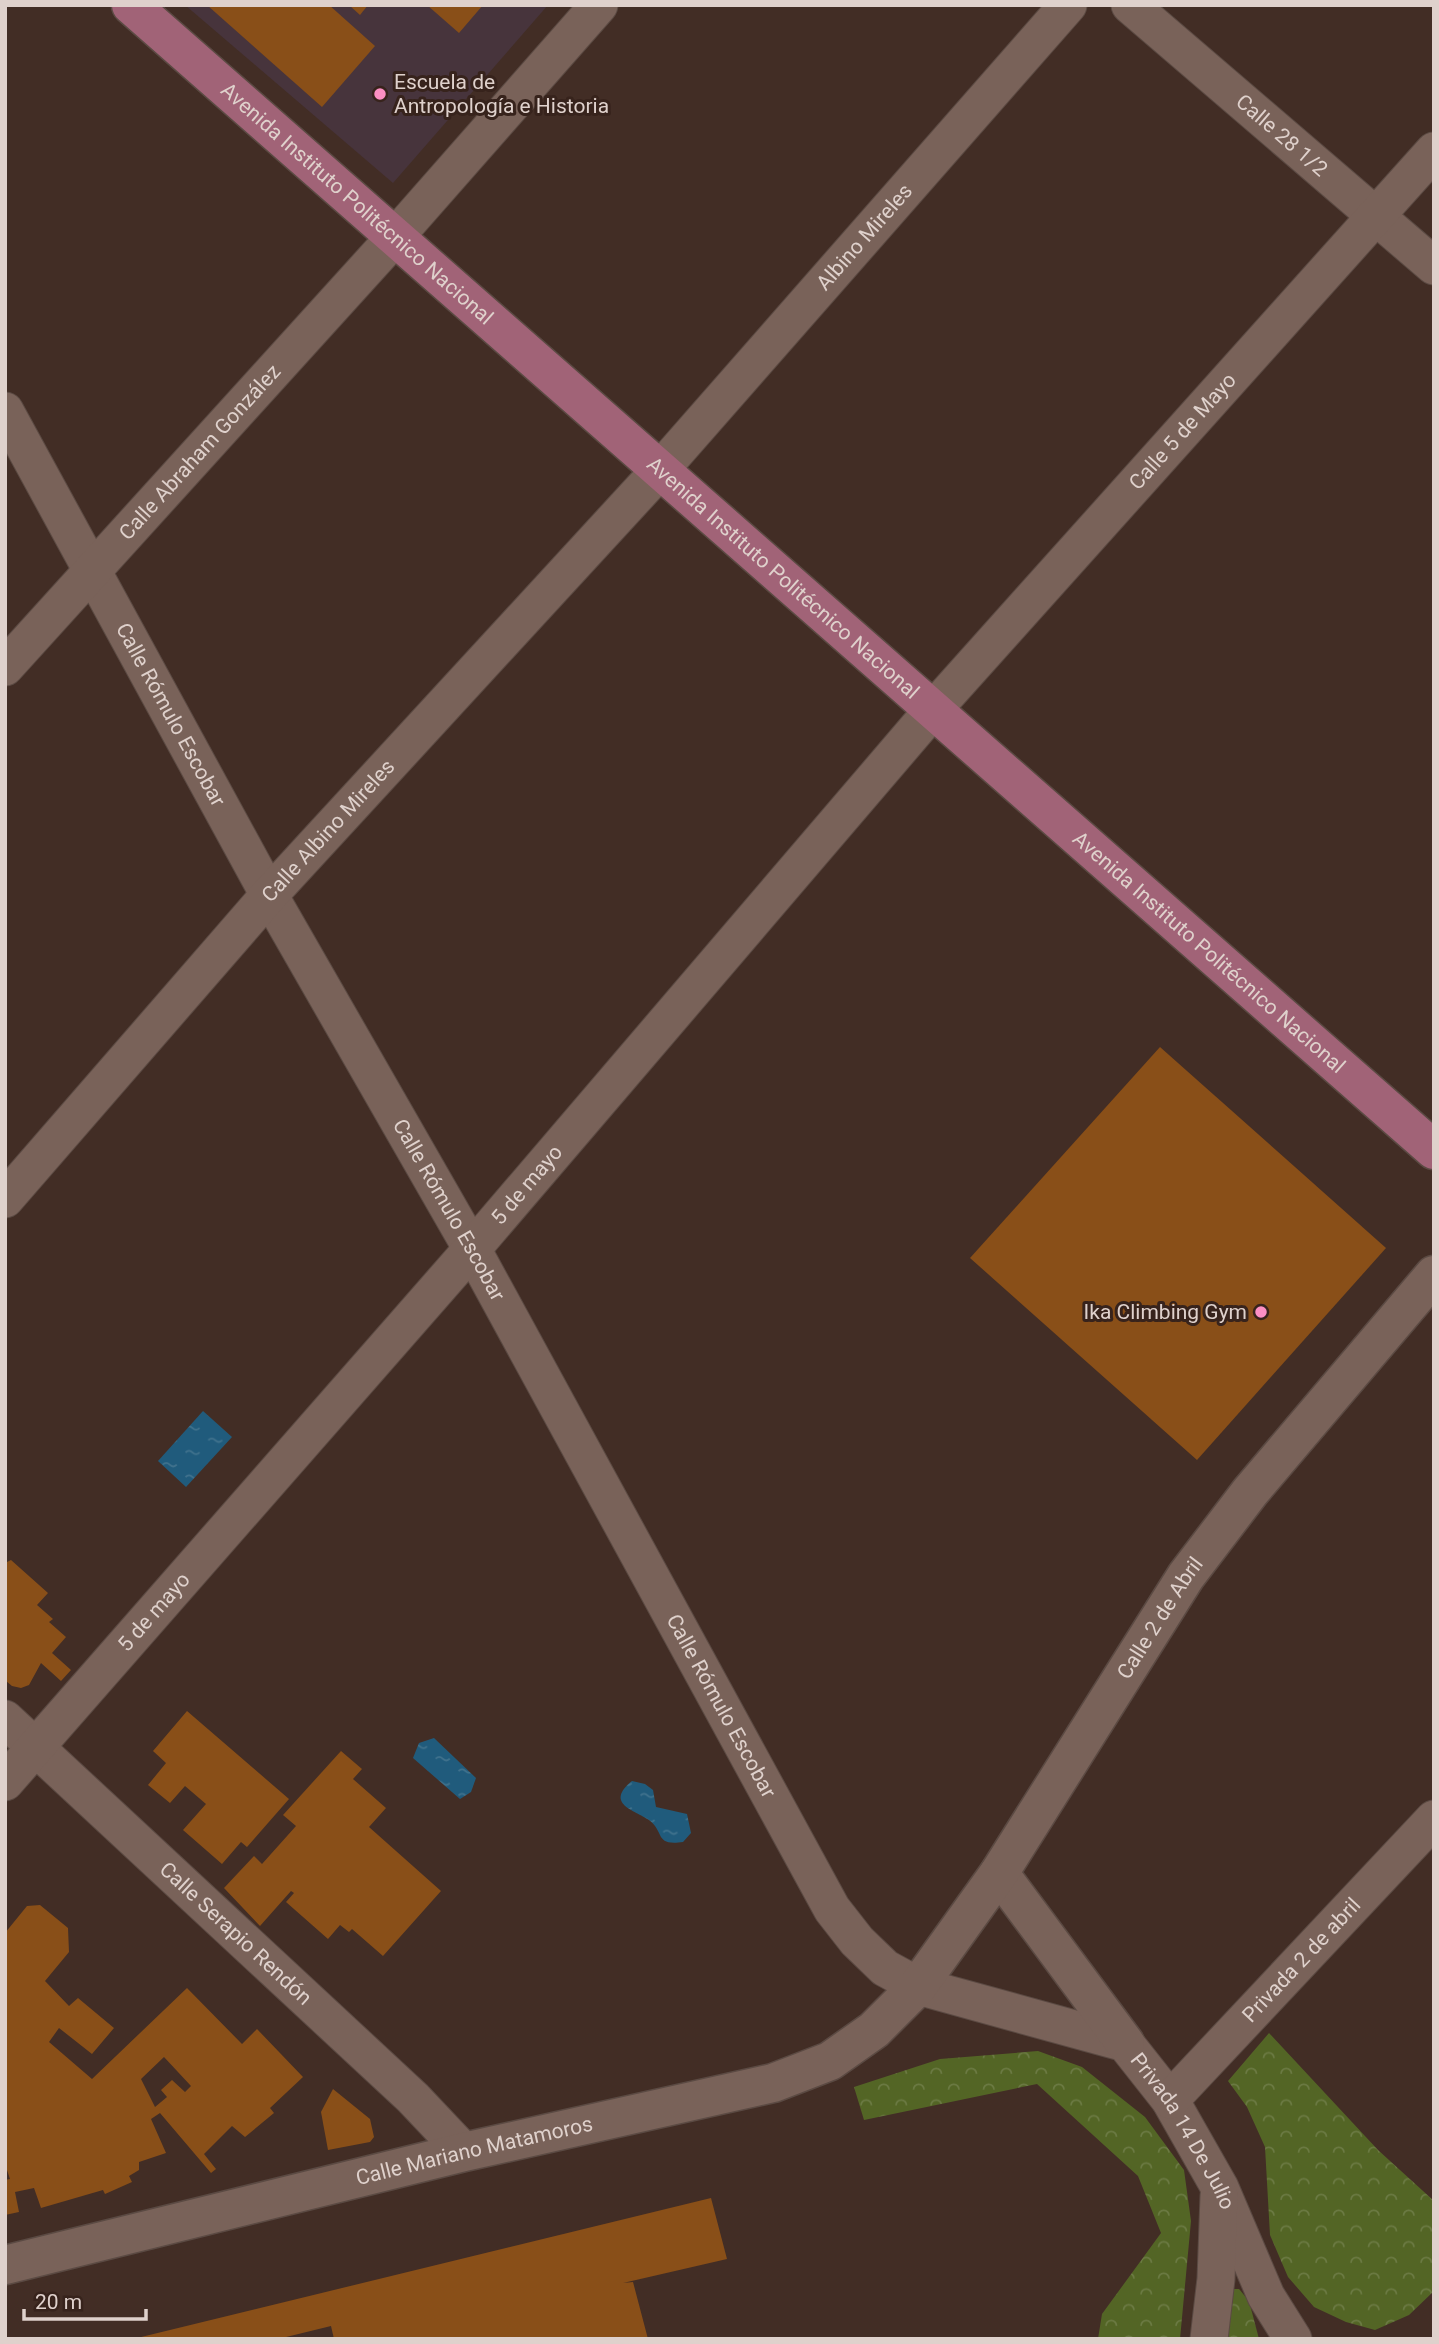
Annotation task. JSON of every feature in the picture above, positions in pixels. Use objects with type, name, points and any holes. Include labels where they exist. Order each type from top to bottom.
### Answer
[{"type":"main road","name":"Avenida Instituto Politécnico Nacional","points":[[131,5],[1434,1150]]},
{"type":"street","name":"Calle Abraham González","points":[[5,667],[395,237],[599,5]]},
{"type":"street","name":"Albino Mireles","points":[[660,470],[1068,5]]},
{"type":"street","name":"Calle 28 1/2","points":[[1130,5],[1434,265]]},
{"type":"street","name":"Calle 5 de Mayo","points":[[932,711],[1434,151]]},
{"type":"street","name":"Calle Rómulo Escobar","points":[[5,411],[90,572],[269,895],[472,1249],[832,1909],[857,1941],[885,1968],[918,1986]]},
{"type":"street","name":"Calle Albino Mireles","points":[[5,1199],[269,895],[660,470]]},
{"type":"street","name":"5 de mayo","points":[[5,1782],[472,1249],[932,711]]},
{"type":"street","name":"Calle 2 de Abril","points":[[918,1986],[999,1873],[1186,1576],[1250,1492],[1434,1275]]},
{"type":"street","name":"Calle Serapio Rendón","points":[[5,1720],[37,1746],[413,2098],[464,2152]]},
{"type":"street","name":"Privada 2 de abril","points":[[1170,2100],[1434,1819]]},
{"type":"street","points":[[999,1873],[1125,2043]]},
{"type":"street","name":"Privada 14 De Julio","points":[[918,1986],[1125,2043],[1170,2100],[1220,2188],[1266,2296],[1293,2339]]},
{"type":"street","name":"Calle Mariano Matamoros","points":[[5,2265],[464,2152],[773,2083],[830,2061],[874,2030],[918,1986]]},
{"type":"street","points":[[1209,2339],[1216,2279],[1220,2188]]},
{"type":"shaded area","name":"Escuela de Antropología e Historia","points":[[185,5],[548,5],[393,183]]},
{"type":"green space","points":[[1269,2033],[1378,2150],[1434,2201],[1434,2291],[1409,2315],[1375,2330],[1346,2322],[1314,2307],[1288,2277],[1270,2235],[1265,2147],[1247,2107],[1228,2081]]},
{"type":"green space","points":[[1038,2051],[1082,2067],[1145,2117],[1184,2170],[1191,2221],[1180,2339],[1098,2339],[1102,2314],[1161,2233],[1138,2176],[1037,2084],[864,2120],[854,2087],[940,2059]]},
{"type":"green space","points":[[1231,2289],[1239,2289],[1249,2301],[1259,2339],[1225,2339]]},
{"type":"water","points":[[203,1411],[232,1437],[186,1487],[158,1461]]},
{"type":"water","points":[[434,1738],[476,1778],[471,1792],[460,1799],[413,1758],[419,1743]]},
{"type":"water","points":[[632,1781],[645,1784],[653,1790],[656,1807],[687,1814],[691,1833],[683,1842],[664,1840],[649,1820],[621,1801],[624,1789]]},
{"type":"building","points":[[207,5],[329,5],[375,46],[322,107]]},
{"type":"building","points":[[349,5],[368,5],[360,15]]},
{"type":"building","points":[[427,5],[483,5],[459,33]]},
{"type":"building","points":[[1160,1047],[1386,1248],[1197,1460],[970,1258]]},
{"type":"building","points":[[11,1560],[48,1593],[37,1605],[53,1619],[49,1622],[66,1637],[52,1653],[71,1670],[61,1681],[41,1663],[29,1685],[21,1688],[6,1681],[5,1563]]},
{"type":"building","points":[[187,1711],[289,1799],[247,1847],[241,1842],[222,1864],[183,1830],[206,1804],[185,1786],[170,1803],[148,1785],[166,1763],[153,1751]]},
{"type":"building","points":[[341,1751],[362,1769],[353,1779],[386,1808],[369,1827],[441,1891],[383,1956],[352,1929],[349,1932],[340,1925],[328,1939],[286,1902],[294,1893],[291,1891],[260,1926],[224,1888],[254,1856],[262,1864],[296,1826],[283,1815]]},
{"type":"building","points":[[40,1905],[68,1928],[69,1952],[45,1981],[69,2006],[78,1998],[114,2028],[92,2054],[59,2028],[49,2042],[92,2079],[187,1988],[242,2044],[257,2029],[303,2077],[270,2108],[274,2113],[245,2137],[232,2126],[204,2154],[216,2169],[211,2173],[160,2113],[151,2119],[166,2153],[139,2162],[139,2170],[129,2176],[132,2182],[105,2194],[103,2190],[41,2208],[34,2188],[15,2192],[19,2212],[5,2215],[5,2180],[10,2179],[5,2164],[5,1933],[27,1906]],"holes":[[[164,2057],[191,2086],[185,2092],[172,2080],[161,2090],[167,2097],[155,2107],[141,2079]]]},
{"type":"building","points":[[333,2089],[370,2119],[374,2137],[370,2142],[328,2150],[321,2112]]},
{"type":"building","points":[[711,2198],[727,2259],[623,2283],[633,2282],[648,2339],[334,2339],[331,2326],[278,2339],[133,2339]]},
{"type":"place","name":"Escuela de Antropología e Historia","points":[[380,94]]},
{"type":"place","name":"Ika Climbing Gym","points":[[1261,1312]]}]
